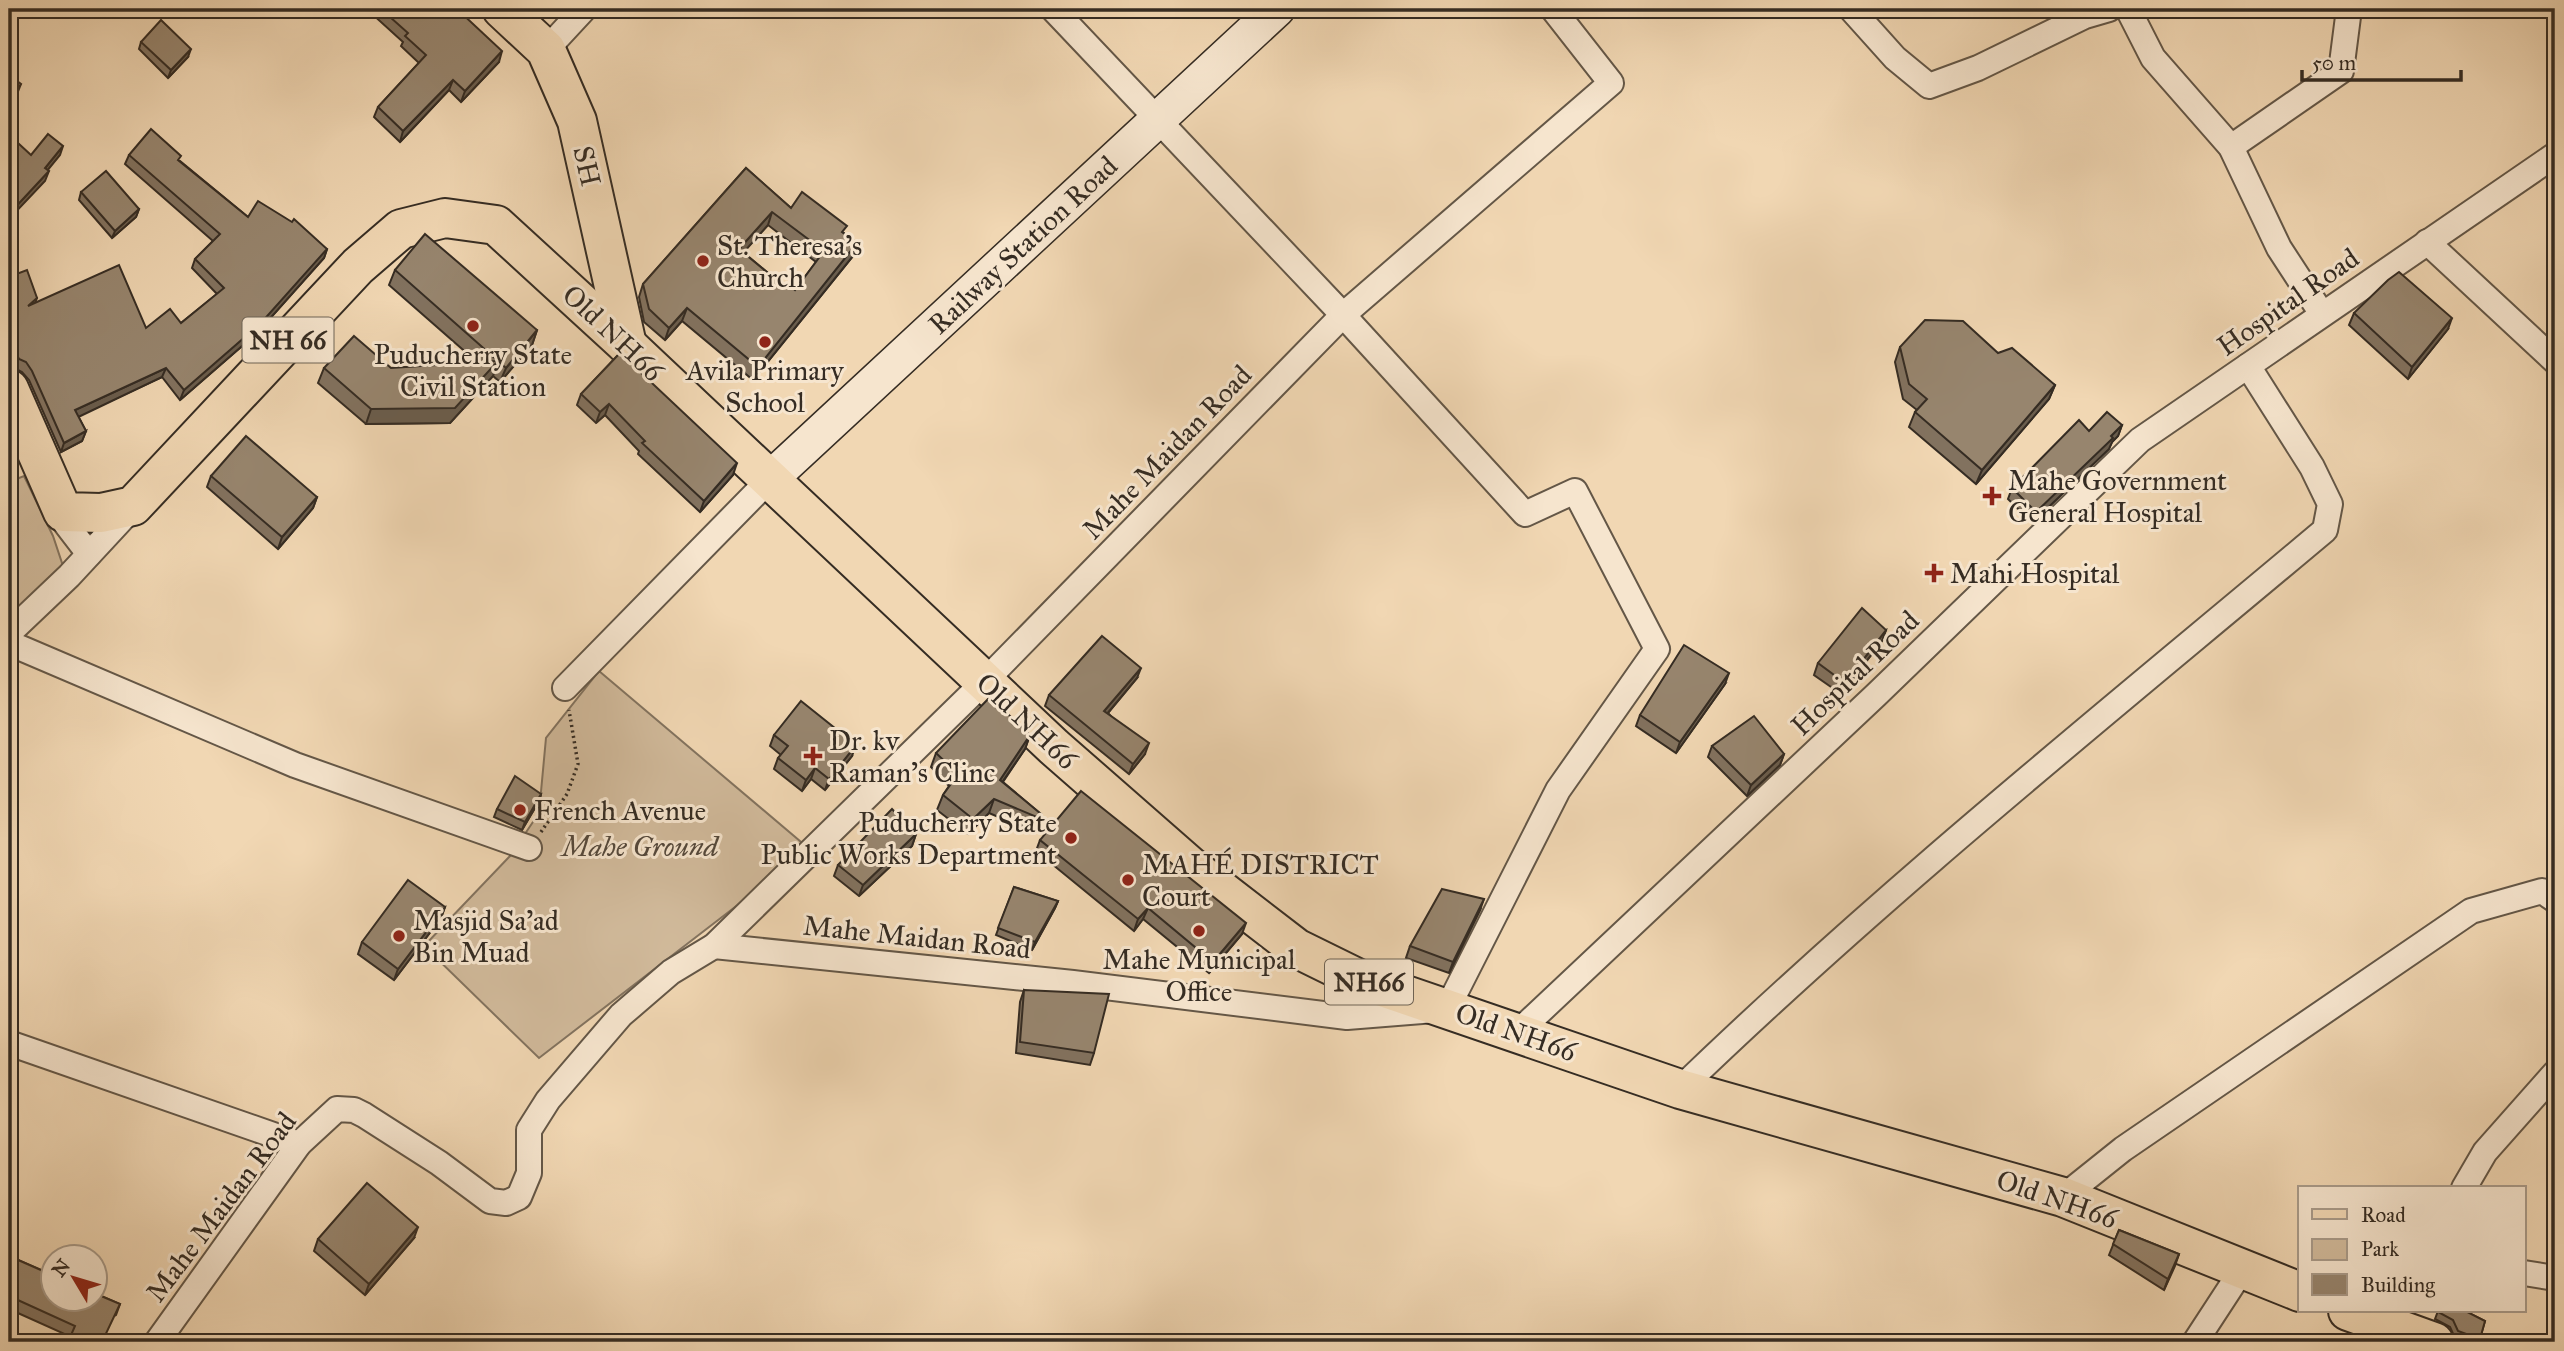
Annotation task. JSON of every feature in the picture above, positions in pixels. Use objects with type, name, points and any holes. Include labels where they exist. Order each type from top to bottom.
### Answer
[{"type":"main road","name":"SH","points":[[502,9],[546,50],[577,121],[627,345]]},
{"type":"main road","name":"Old NH66","points":[[133,506],[358,266],[401,229],[445,218],[496,225],[1054,747],[1191,867],[1296,948],[1359,979],[1680,1089],[2063,1197],[2298,1291]]},
{"type":"main road","points":[[9,389],[64,512],[101,513],[133,506]]},
{"type":"main road","points":[[2350,1312],[2434,1342]]},
{"type":"street","points":[[546,50],[584,9]]},
{"type":"street","points":[[1053,9],[1343,315],[1525,514],[1575,491],[1657,649],[1558,790],[1447,1009]]},
{"type":"street","name":"Railway Station Road","points":[[769,480],[1277,9]]},
{"type":"street","name":"Mahe Maidan Road","points":[[157,1342],[299,1144],[337,1109],[354,1110],[439,1163],[490,1201],[506,1203],[519,1197],[529,1173],[529,1130],[548,1100],[621,1015],[671,972],[715,946],[984,682],[1343,315],[1611,83],[1553,9]]},
{"type":"street","points":[[1851,9],[1895,58],[1929,86],[1978,68],[2085,16],[2109,9]]},
{"type":"street","points":[[2128,9],[2153,58],[2231,147],[2278,248],[2322,314]]},
{"type":"street","points":[[2231,147],[2341,71],[2349,9]]},
{"type":"street","name":"Hospital Road","points":[[1517,1033],[1876,695],[2140,440],[2555,155]]},
{"type":"street","points":[[2427,242],[2555,362]]},
{"type":"street","points":[[1680,1089],[1752,1020],[1944,849],[2325,530],[2330,504],[2312,467],[2248,366]]},
{"type":"street","points":[[565,688],[769,480]]},
{"type":"street","points":[[9,633],[133,506]]},
{"type":"street","points":[[64,512],[66,524],[89,554]]},
{"type":"street","points":[[9,643],[295,765],[529,848]]},
{"type":"street","points":[[2063,1197],[2123,1149],[2471,911],[2542,891],[2555,900]]},
{"type":"street","name":"Mahe Maidan Road","points":[[715,946],[1073,983],[1347,1017],[1447,1009]]},
{"type":"street","points":[[9,1043],[299,1144]]},
{"type":"street","points":[[2465,1186],[2485,1152],[2555,1073]]},
{"type":"street","points":[[2195,1342],[2242,1269]]},
{"type":"street","points":[[2526,1273],[2555,1278]]},
{"type":"path","points":[[529,848],[566,794],[578,764],[565,688]]},
{"type":"green space","points":[[24,476],[53,536],[63,566],[9,621],[9,482]]},
{"type":"green space","name":"Mahe Ground","points":[[599,671],[807,847],[761,887],[539,1058],[424,946],[510,856],[539,813],[546,738]]},
{"type":"building","points":[[381,9],[457,9],[502,51],[465,91],[453,80],[403,131],[378,107],[426,55],[405,36],[408,33]]},
{"type":"building","points":[[161,20],[191,49],[171,70],[141,42]]},
{"type":"building","points":[[9,75],[21,84],[9,100]]},
{"type":"building","points":[[151,129],[181,156],[178,160],[248,217],[258,201],[292,222],[294,219],[327,249],[261,323],[184,390],[166,368],[75,410],[86,431],[64,443],[32,371],[26,362],[19,359],[9,339],[16,336],[9,316],[9,263],[14,275],[27,270],[37,298],[28,306],[119,265],[146,328],[170,309],[181,323],[224,288],[195,259],[220,234],[129,155]]},
{"type":"building","points":[[48,134],[63,146],[45,168],[49,171],[9,214],[9,155],[19,144],[31,155]]},
{"type":"building","points":[[746,168],[791,208],[802,192],[847,226],[842,232],[857,243],[758,367],[687,308],[669,328],[649,309],[643,284]],"holes":[[[772,212],[824,251],[795,290],[789,285],[786,288],[739,249]]]},
{"type":"building","points":[[106,171],[139,209],[115,231],[81,192]]},
{"type":"building","name":"Puducherry State Civil Station","points":[[425,234],[537,330],[506,368],[395,270]]},
{"type":"building","points":[[2399,272],[2452,318],[2412,367],[2354,313]]},
{"type":"building","points":[[1925,320],[1963,321],[1998,353],[2012,348],[2055,385],[1982,470],[1915,412],[1927,399],[1909,384],[1900,347]]},
{"type":"building","points":[[354,336],[391,368],[498,361],[455,408],[371,409],[324,368]]},
{"type":"building","points":[[620,353],[737,463],[704,501],[642,443],[645,441],[609,404],[600,412],[581,394]]},
{"type":"building","points":[[2107,412],[2122,425],[2111,436],[2113,438],[2036,512],[2012,488],[2079,420],[2089,431]]},
{"type":"building","points":[[246,436],[317,497],[282,537],[211,476]]},
{"type":"building","points":[[1862,608],[1886,630],[1845,683],[1818,663]]},
{"type":"building","points":[[1102,636],[1141,668],[1104,711],[1149,743],[1133,764],[1049,695]]},
{"type":"building","points":[[1684,645],[1729,673],[1680,742],[1640,715]]},
{"type":"building","points":[[990,697],[1030,735],[1000,780],[1041,814],[1039,818],[994,799],[973,819],[943,795],[958,774],[936,753]]},
{"type":"building","points":[[801,701],[856,745],[829,779],[815,768],[806,780],[778,758],[788,746],[774,735]]},
{"type":"building","points":[[1754,716],[1784,754],[1751,785],[1712,746]]},
{"type":"building","points":[[515,776],[541,794],[525,822],[497,809]]},
{"type":"building","points":[[1081,791],[1246,923],[1213,962],[1148,908],[1138,919],[1040,840]]},
{"type":"building","points":[[892,809],[916,834],[863,885],[838,865]]},
{"type":"building","name":"Masjid Sa'ad Bin Muad","points":[[408,880],[445,907],[398,969],[362,942]]},
{"type":"building","points":[[1014,887],[1058,901],[1035,942],[998,928]]},
{"type":"building","points":[[1442,889],[1484,899],[1453,962],[1410,946]]},
{"type":"building","points":[[1024,990],[1109,994],[1094,1053],[1020,1042]]},
{"type":"building","points":[[367,1183],[418,1227],[369,1284],[318,1239]]},
{"type":"building","points":[[2119,1230],[2179,1254],[2168,1279],[2113,1244]]},
{"type":"building","points":[[9,1256],[38,1269],[38,1309],[9,1296]]},
{"type":"building","points":[[108,1299],[120,1304],[102,1342],[68,1342],[75,1326],[44,1312],[108,1312]]},
{"type":"building","points":[[2438,1312],[2467,1312],[2485,1321],[2480,1339],[2458,1331],[2453,1320]]},
{"type":"place","name":"St. Theresa's Church","points":[[703,261]]},
{"type":"place","name":"Puducherry State Civil Station","points":[[473,326]]},
{"type":"place","name":"Avila Primary School","points":[[765,342]]},
{"type":"place","name":"Mahe Government General Hospital","points":[[1992,496]]},
{"type":"place","name":"Mahi Hospital","points":[[1934,573]]},
{"type":"place","name":"Dr. kv Raman's Clinc","points":[[813,756]]},
{"type":"place","name":"French Avenue","points":[[520,810]]},
{"type":"place","name":"Puducherry State Public Works Department","points":[[1071,838]]},
{"type":"place","name":"MAHÉ DISTRICT Court","points":[[1128,880]]},
{"type":"place","name":"Mahe Municipal Office","points":[[1199,931]]},
{"type":"place","name":"Masjid Sa'ad Bin Muad","points":[[399,936]]}]
